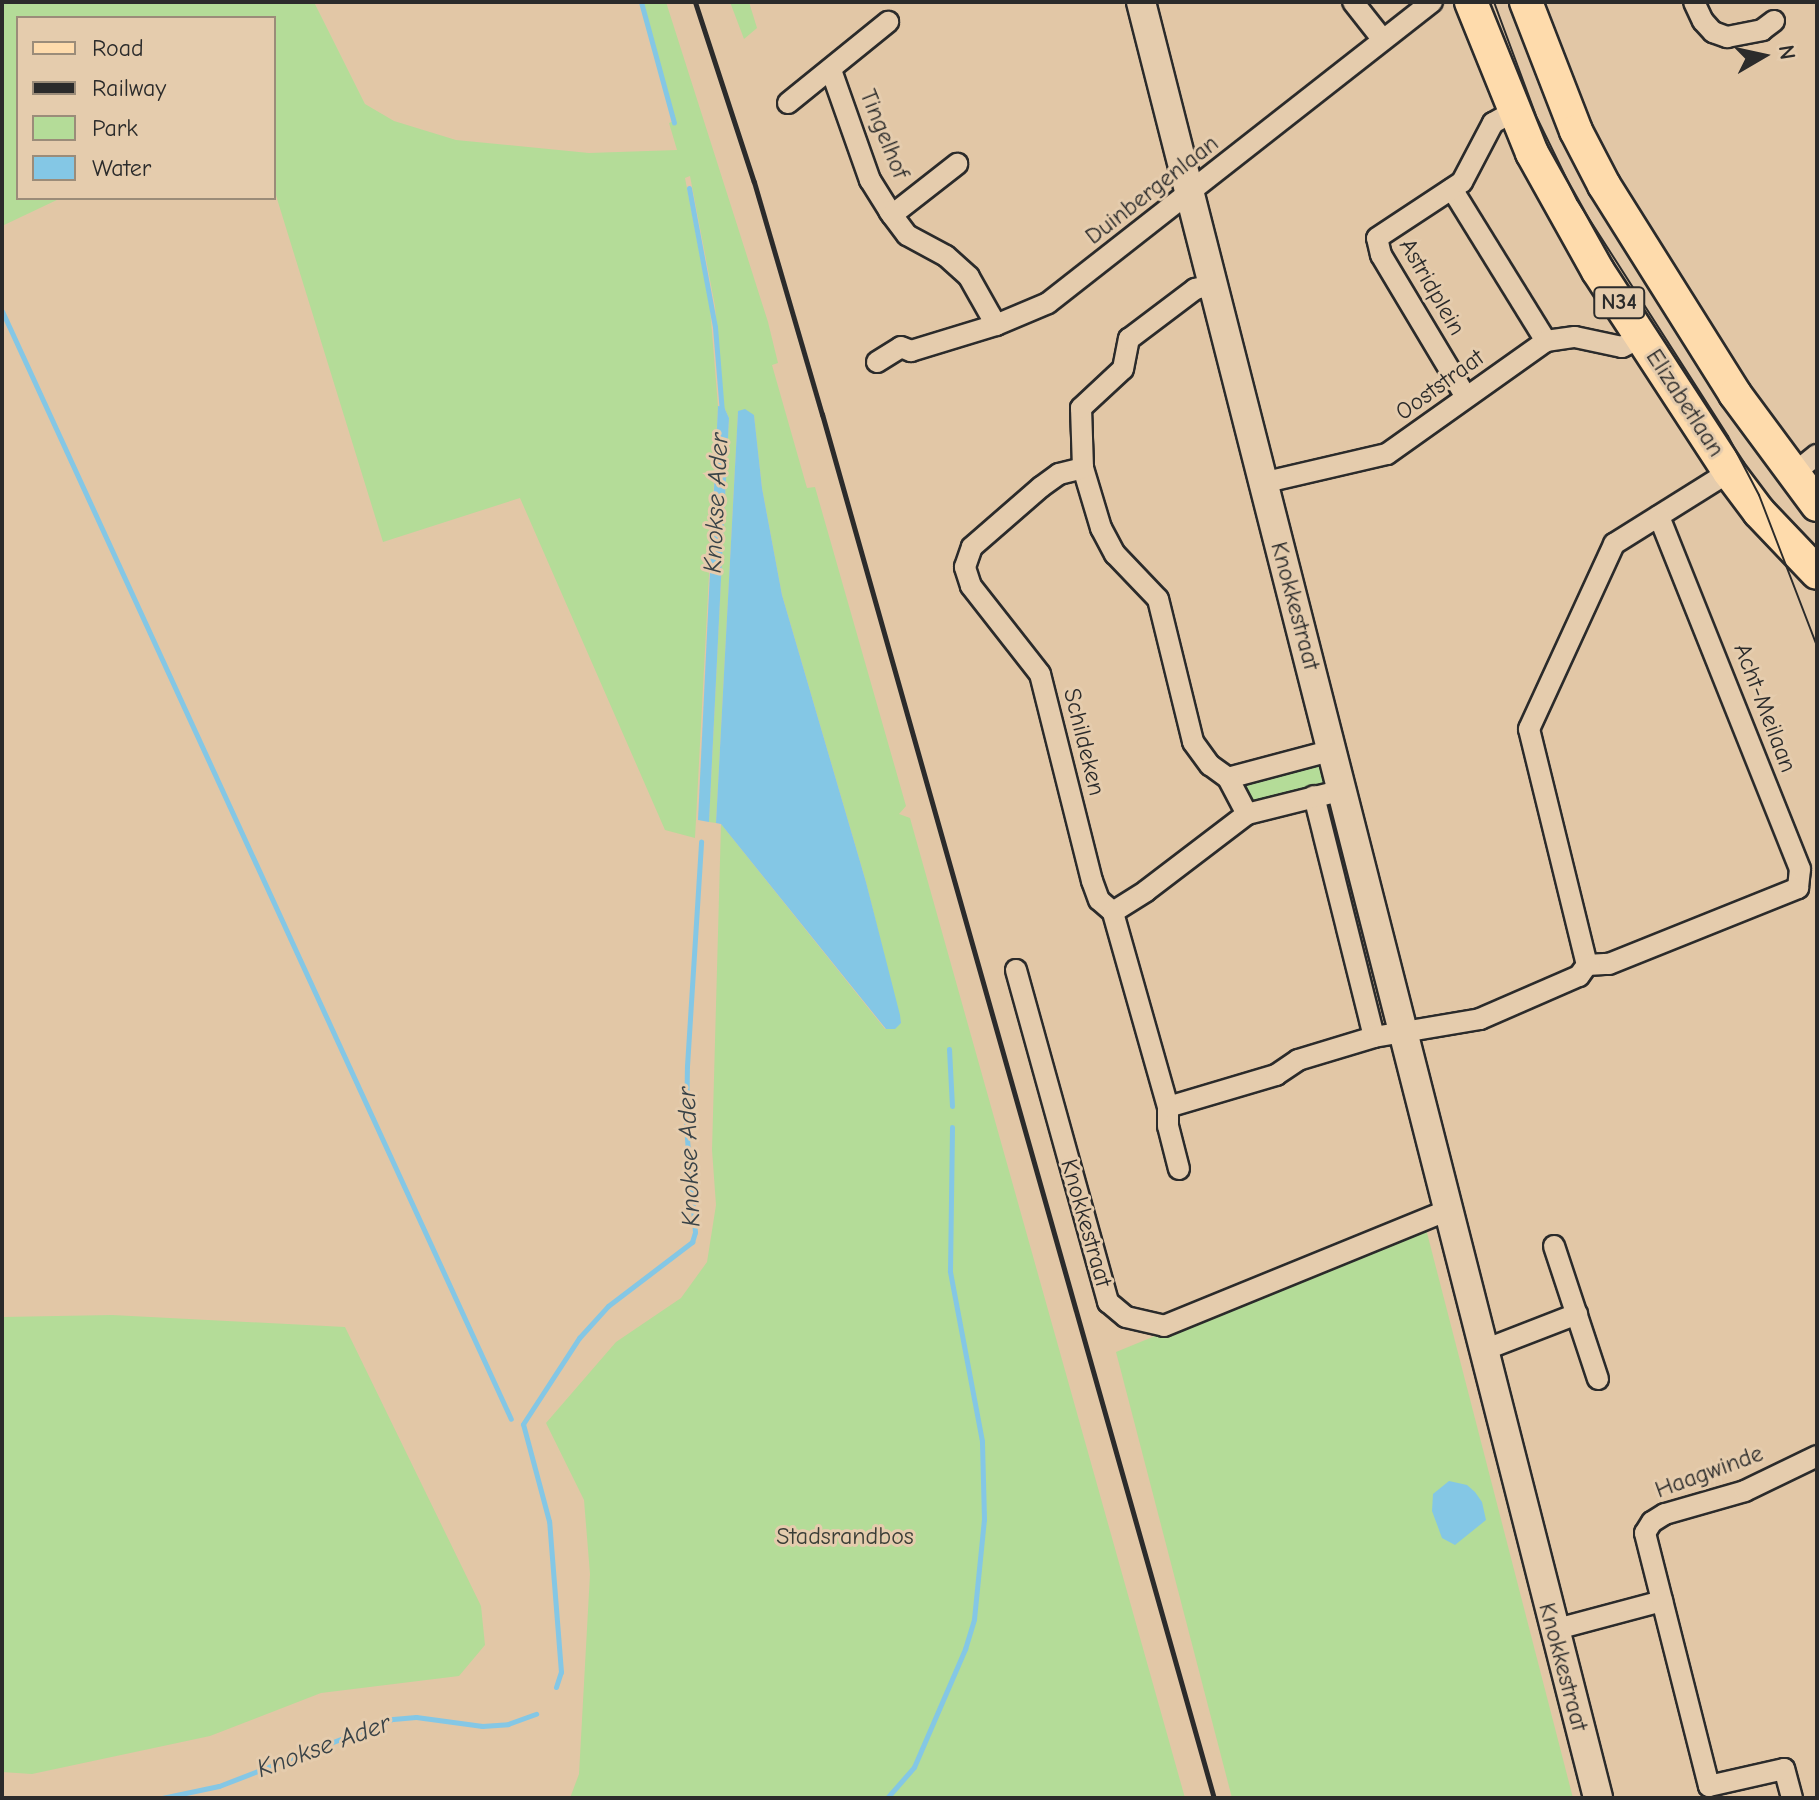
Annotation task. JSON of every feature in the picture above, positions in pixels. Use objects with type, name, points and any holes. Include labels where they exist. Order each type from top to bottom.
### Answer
[{"type":"main road","name":"Elizabetlaan","points":[[1471,2],[1513,112],[1558,202],[1729,472],[1759,512],[1817,573]]},
{"type":"main road","name":"Elizabetlaan","points":[[1526,2],[1576,131],[1604,185],[1726,381],[1805,465],[1817,505]]},
{"type":"street","name":"Knokkestraat","points":[[1141,2],[1598,1798]]},
{"type":"street","points":[[1353,2],[1383,40]]},
{"type":"street","name":"Duinbergenlaan","points":[[877,362],[901,347],[911,351],[996,325],[1048,303],[1432,2]]},
{"type":"street","points":[[1694,2],[1703,21],[1713,32],[1727,37],[1770,32]]},
{"type":"street","name":"Tingelhof","points":[[788,103],[888,22]]},
{"type":"street","name":"Tingelhof","points":[[831,70],[870,180],[892,215],[907,235],[946,256],[969,277],[996,325]]},
{"type":"street","name":"Astridplein","points":[[1466,397],[1376,245],[1377,238],[1462,182],[1493,123],[1513,112]]},
{"type":"street","name":"Tingelhof","points":[[892,215],[957,164]]},
{"type":"street","points":[[1452,189],[1546,341],[1575,337],[1622,347],[1642,337]]},
{"type":"street","points":[[1211,285],[1195,289],[1129,339],[1123,369],[1081,408],[1083,468],[1101,528],[1115,554],[1158,599],[1193,742],[1210,765],[1228,778],[1247,814]]},
{"type":"street","name":"Ooststraat","points":[[1262,483],[1387,454],[1546,341]]},
{"type":"street","name":"Schildeken","points":[[1083,468],[1059,474],[1041,487],[972,547],[965,567],[971,586],[1040,674],[1092,881],[1099,900],[1113,912],[1168,1107],[1168,1126],[1179,1169]]},
{"type":"street","points":[[1587,965],[1529,729],[1614,544],[1729,472]]},
{"type":"street","name":"Acht-Meilaan","points":[[1405,1030],[1480,1019],[1579,976],[1587,965],[1609,964],[1624,959],[1793,891],[1801,880],[1795,855],[1659,516]]},
{"type":"street","points":[[1228,778],[1333,750]]},
{"type":"street","points":[[1113,912],[1146,891],[1247,814],[1343,790]]},
{"type":"street","points":[[1314,796],[1374,1037]]},
{"type":"street","name":"Knokkestraat","points":[[1016,970],[1108,1302],[1126,1317],[1164,1326],[1450,1209]]},
{"type":"street","points":[[1168,1107],[1276,1075],[1298,1060],[1405,1030]]},
{"type":"street","points":[[1554,1246],[1598,1379]]},
{"type":"street","points":[[1484,1350],[1577,1314]]},
{"type":"street","name":"Haagwinde","points":[[1792,1798],[1784,1769],[1710,1792],[1645,1533],[1652,1522],[1665,1514],[1745,1491],[1817,1456]]},
{"type":"street","points":[[1553,1630],[1662,1601]]},
{"type":"green space","name":"Stadsrandbos","points":[[2,2],[314,2],[365,104],[394,121],[456,140],[589,153],[677,150],[669,123],[674,121],[641,2],[666,2],[768,322],[778,363],[772,365],[807,488],[815,487],[906,806],[899,814],[910,818],[1185,1798],[570,1798],[579,1774],[590,1574],[584,1500],[546,1423],[616,1342],[681,1298],[707,1262],[716,1205],[712,1150],[721,824],[885,1029],[901,1023],[866,882],[782,595],[762,488],[754,415],[738,411],[716,823],[709,822],[729,418],[724,407],[715,306],[690,176],[685,178],[710,308],[718,406],[695,838],[665,830],[520,498],[383,542],[276,195],[276,16],[16,16],[16,200],[57,200],[2,226]]},
{"type":"green space","points":[[730,2],[749,2],[757,28],[744,39]]},
{"type":"green space","points":[[1319,759],[1327,785],[1252,804],[1247,801],[1242,782]]},
{"type":"green space","points":[[1425,1225],[1573,1798],[1232,1798],[1116,1352]]},
{"type":"green space","points":[[112,1315],[345,1327],[481,1606],[485,1645],[459,1676],[321,1693],[210,1736],[32,1774],[2,1772],[2,1317]]},
{"type":"water","points":[[718,406],[724,407],[729,418],[709,822],[698,820]]},
{"type":"water","points":[[745,409],[754,415],[762,488],[782,595],[866,882],[900,1015],[901,1023],[895,1029],[886,1029],[721,824],[716,823],[738,411]]},
{"type":"water","points":[[1449,1481],[1467,1485],[1475,1492],[1482,1502],[1486,1520],[1455,1545],[1442,1538],[1432,1511],[1433,1494]]},
{"type":"waterway","name":"Knokse Ader","points":[[641,2],[674,123]]},
{"type":"waterway","name":"Knokse Ader","points":[[689,188],[715,327],[722,412]]},
{"type":"waterway","points":[[2,311],[511,1419]]},
{"type":"waterway","name":"Knokse Ader","points":[[556,1687],[561,1672],[549,1521],[523,1424],[579,1338],[608,1306],[692,1242],[695,1232],[686,1127],[687,1066],[701,841]]},
{"type":"waterway","points":[[949,1049],[952,1106]]},
{"type":"waterway","points":[[887,1798],[914,1767],[965,1649],[974,1619],[984,1519],[982,1441],[950,1271],[952,1127]]},
{"type":"waterway","name":"Knokse Ader","points":[[162,1798],[219,1786],[393,1719],[416,1717],[482,1726],[508,1724],[536,1714]]},
{"type":"tram line","points":[[1494,2],[1537,118],[1577,200],[1728,436],[1759,495],[1817,646]]},
{"type":"railway","points":[[695,2],[754,182],[822,414],[1214,1798]]}]
